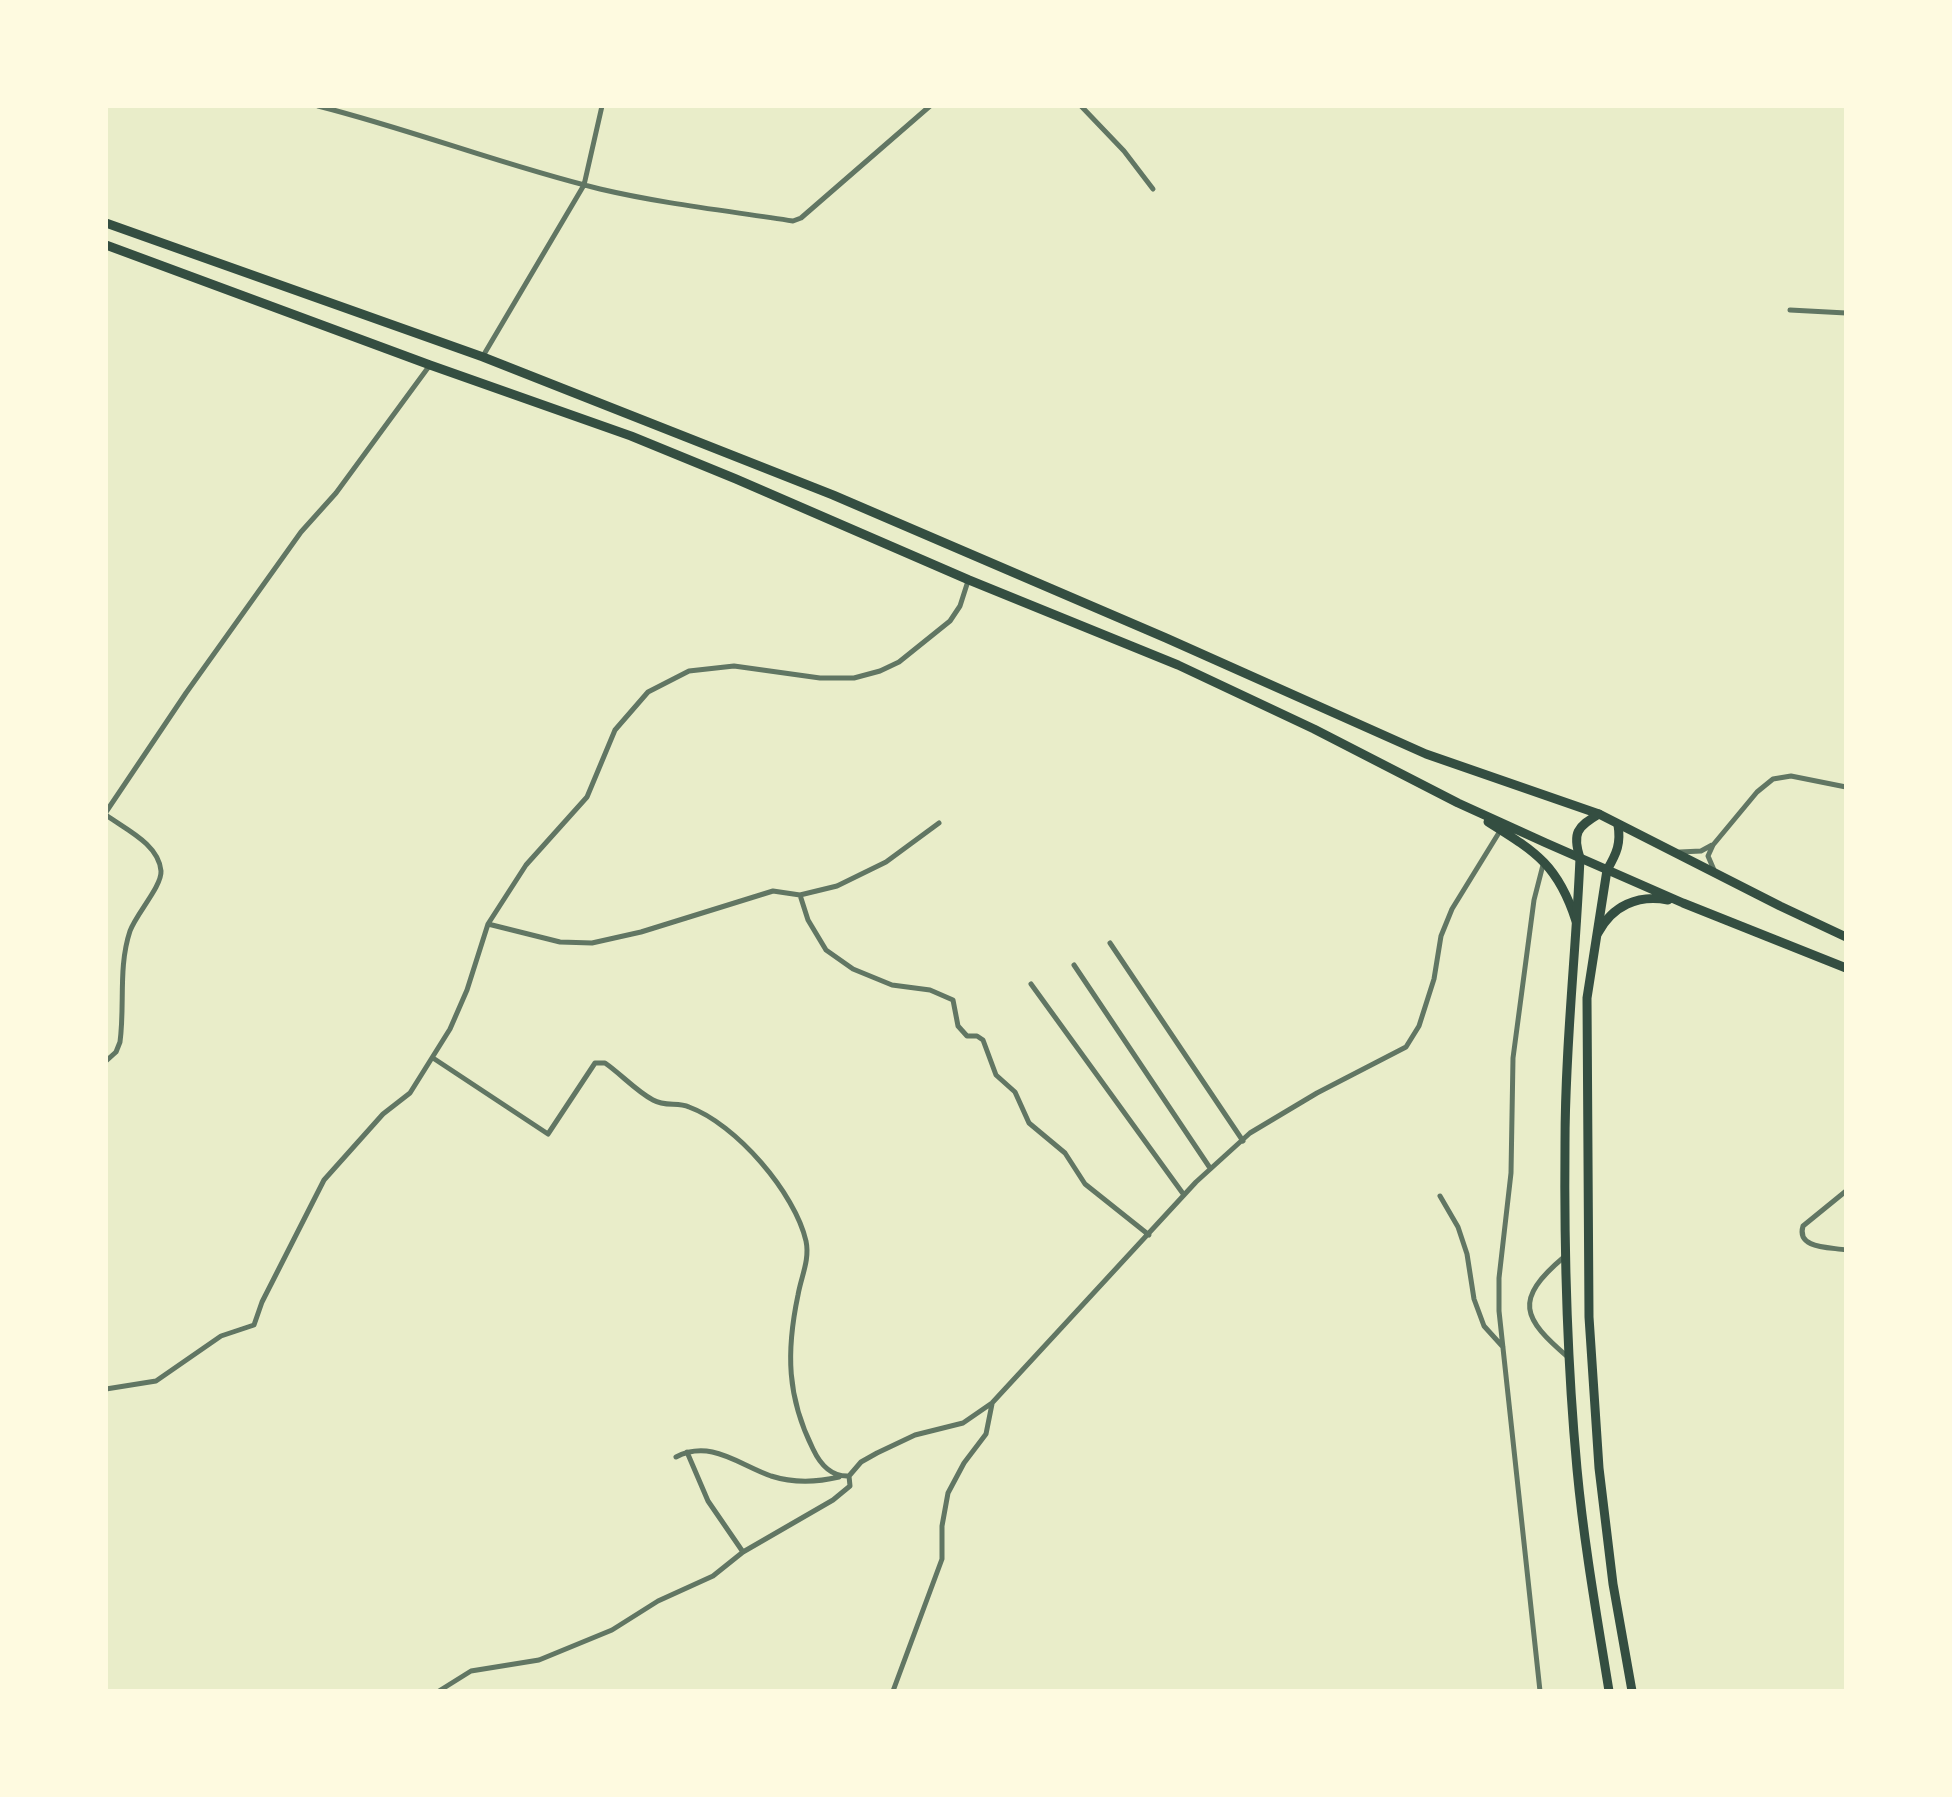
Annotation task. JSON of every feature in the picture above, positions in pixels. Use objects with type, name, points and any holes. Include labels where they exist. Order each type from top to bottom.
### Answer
[{"type":"highway","points":[[106,223],[483,357],[833,495],[1426,754],[1599,814],[1846,937]]},
{"type":"highway","points":[[106,245],[631,436],[1178,665],[1314,729],[1458,803],[1683,903],[1846,968]]},
{"type":"highway","points":[[1458,803],[1544,861],[1568,895],[1576,922]]},
{"type":"highway","points":[[1599,814],[1584,823],[1576,834],[1580,858],[1568,1023],[1566,1255],[1577,1470],[1591,1587],[1609,1691]]},
{"type":"highway","points":[[1618,825],[1618,852],[1607,870],[1587,998],[1589,1317],[1599,1468],[1613,1584],[1632,1691]]},
{"type":"highway","points":[[1594,940],[1605,920],[1620,906],[1640,899],[1660,898],[1683,903]]},
{"type":"street","points":[[318,106],[584,185],[654,201],[793,221],[801,218],[930,106]]},
{"type":"street","points":[[483,357],[584,185],[602,106]]},
{"type":"street","points":[[1081,106],[1124,151],[1153,189]]},
{"type":"street","points":[[1790,310],[1846,313]]},
{"type":"street","points":[[106,1061],[116,1052],[120,1042],[127,941],[134,919],[157,884],[161,871],[153,848],[106,814],[186,693],[292,544],[336,493],[430,365]]},
{"type":"street","points":[[106,1389],[156,1381],[221,1336],[254,1325],[262,1302],[324,1180],[383,1114],[410,1093],[450,1029],[467,990],[488,924],[526,865],[587,797],[615,730],[648,692],[689,671],[734,666],[820,678],[854,678],[880,671],[899,662],[950,621],[960,606],[969,580]]},
{"type":"street","points":[[1719,875],[1708,856],[1713,845],[1757,792],[1773,779],[1791,776],[1846,787]]},
{"type":"street","points":[[488,924],[560,942],[592,943],[641,932],[773,891],[800,895],[837,886],[886,862],[939,823]]},
{"type":"street","points":[[676,1457],[686,1452],[715,1451],[771,1476],[818,1482],[849,1476],[861,1462],[877,1453],[915,1435],[963,1423],[992,1403],[1184,1195],[1250,1133],[1317,1093],[1406,1047],[1419,1026],[1434,979],[1446,922],[1468,880],[1501,830]]},
{"type":"street","points":[[1673,852],[1689,853],[1713,845]]},
{"type":"street","points":[[1540,1691],[1499,1278],[1511,1173],[1513,1058],[1534,900],[1544,861]]},
{"type":"street","points":[[800,895],[808,920],[826,950],[844,963],[892,985],[930,990],[953,1000],[958,1026],[967,1036],[977,1036],[983,1040],[996,1075],[1015,1092],[1029,1123],[1065,1153],[1085,1184],[1149,1235]]},
{"type":"street","points":[[1110,943],[1243,1141]]},
{"type":"street","points":[[1074,965],[1210,1168]]},
{"type":"street","points":[[1031,984],[1184,1195]]},
{"type":"street","points":[[433,1058],[548,1134],[595,1063],[605,1063],[653,1100],[664,1105],[688,1106],[730,1132],[762,1163],[793,1205],[807,1245],[806,1267],[790,1350],[790,1374],[799,1421],[820,1464],[840,1477]]},
{"type":"street","points":[[1846,1191],[1803,1226],[1801,1233],[1809,1244],[1846,1250]]},
{"type":"street","points":[[1440,1196],[1458,1227],[1467,1254],[1474,1299],[1484,1326],[1504,1348]]},
{"type":"street","points":[[1566,1255],[1540,1277],[1529,1303],[1533,1321],[1570,1359]]},
{"type":"street","points":[[893,1691],[942,1559],[942,1526],[948,1493],[964,1463],[986,1434],[992,1403]]},
{"type":"street","points":[[686,1452],[708,1501],[743,1552]]},
{"type":"street","points":[[439,1691],[471,1671],[539,1660],[612,1630],[658,1601],[713,1576],[743,1552],[833,1500],[850,1486],[849,1476]]}]
